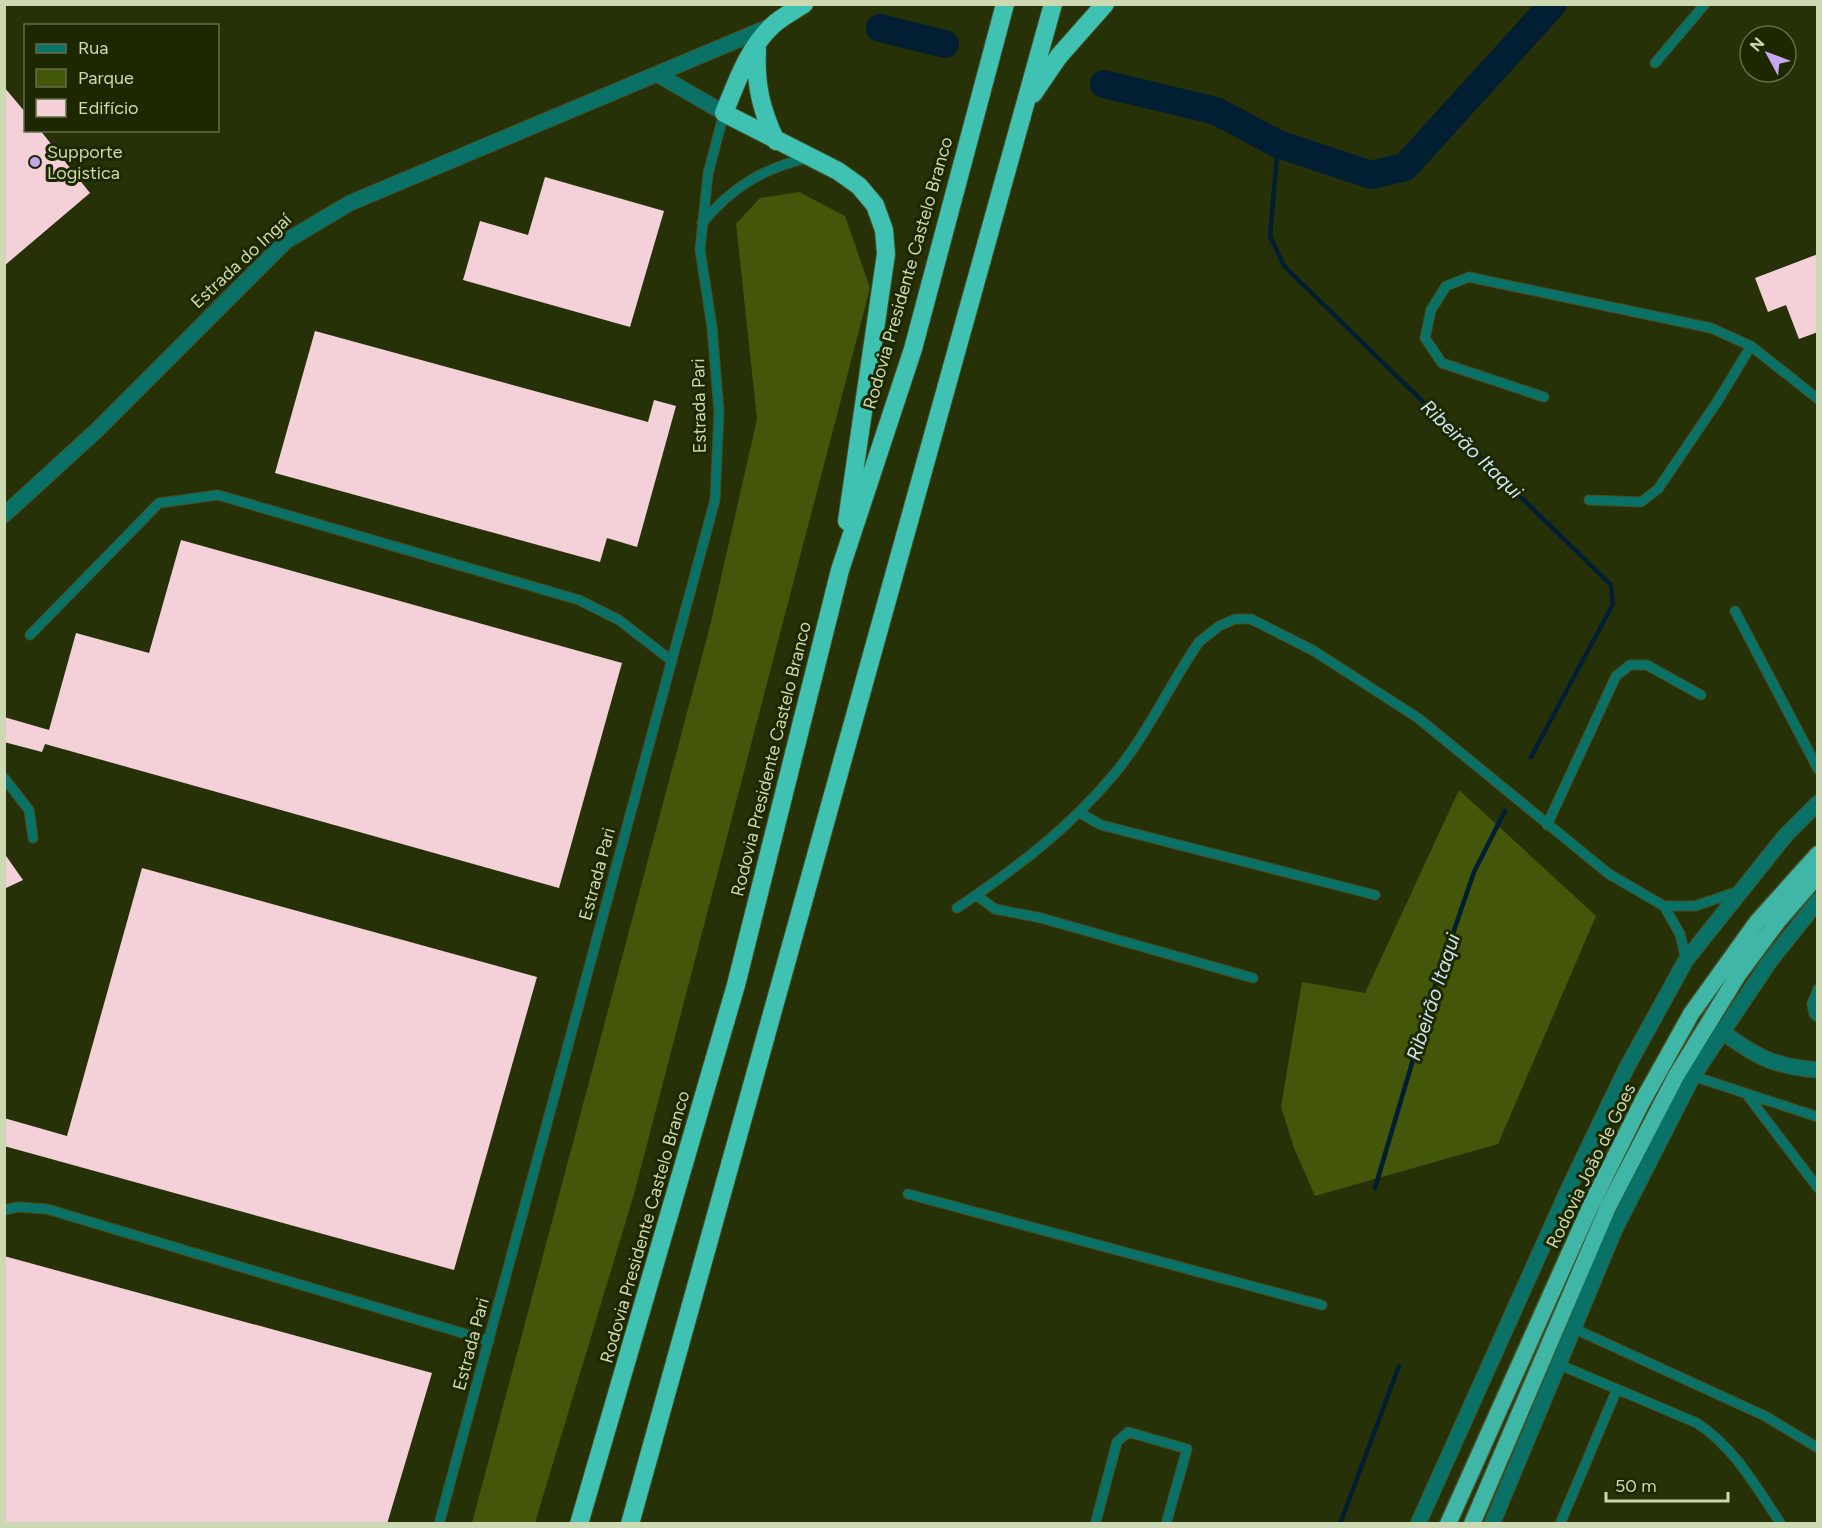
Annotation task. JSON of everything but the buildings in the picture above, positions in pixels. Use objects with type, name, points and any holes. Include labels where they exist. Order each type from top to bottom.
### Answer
[{"type":"highway","points":[[804,4],[772,25],[757,45],[734,87],[724,113],[776,141],[813,157],[859,186],[875,205],[884,230],[886,254],[840,570]]},
{"type":"highway","name":"Rodovia Presidente Castelo Branco","points":[[579,1524],[736,985],[840,570],[913,349],[992,45],[1005,4]]},
{"type":"highway","points":[[630,1524],[1053,4]]},
{"type":"highway","points":[[1023,108],[1059,56],[1105,4]]},
{"type":"highway","points":[[757,45],[756,73],[759,98],[776,141]]},
{"type":"highway","name":"Rodovia João de Goes","points":[[1448,1524],[1591,1205],[1685,1023],[1757,922],[1818,854]]},
{"type":"highway","name":"Rodovia João de Goes","points":[[1472,1524],[1608,1207],[1676,1076],[1738,975],[1778,921],[1818,875]]},
{"type":"street","name":"Estrada do Ingaí","points":[[4,515],[96,431],[286,241],[313,223],[350,203],[629,83],[657,74],[772,25]]},
{"type":"street","points":[[657,74],[724,113]]},
{"type":"street","points":[[1418,1524],[1505,1326],[1578,1170],[1626,1069],[1686,960],[1785,836],[1818,803]]},
{"type":"street","points":[[1492,1524],[1615,1229],[1693,1076],[1770,961],[1818,901]]},
{"type":"street","points":[[1721,1031],[1757,1057],[1792,1068],[1818,1070]]},
{"type":"lane","points":[[1655,63],[1704,4]]},
{"type":"lane","name":"Estrada Pari","points":[[439,1524],[715,500],[719,412],[712,327],[702,272],[701,225],[708,174],[724,113]]},
{"type":"lane","points":[[701,225],[718,204],[762,172],[813,157]]},
{"type":"lane","points":[[1544,398],[1442,363],[1425,338],[1431,310],[1446,286],[1469,277],[1712,328],[1751,345],[1818,399]]},
{"type":"lane","points":[[1588,500],[1641,502],[1658,489],[1717,402],[1751,345]]},
{"type":"lane","points":[[30,635],[159,503],[218,495],[579,600],[619,620],[672,661]]},
{"type":"lane","points":[[1735,611],[1818,769]]},
{"type":"lane","points":[[957,908],[1046,844],[1080,813],[1117,771],[1199,642],[1219,626],[1235,619],[1251,620],[1314,651],[1418,718],[1609,874],[1664,906],[1680,934],[1686,960]]},
{"type":"lane","points":[[1547,825],[1616,676],[1630,665],[1647,666],[1701,695]]},
{"type":"lane","points":[[4,778],[29,810],[33,838]]},
{"type":"lane","points":[[1080,813],[1101,825],[1375,896]]},
{"type":"lane","points":[[1664,906],[1695,906],[1739,891]]},
{"type":"lane","points":[[975,895],[995,909],[1041,918],[1253,978]]},
{"type":"lane","points":[[1818,989],[1812,1004],[1814,1014],[1818,1017]]},
{"type":"lane","points":[[1693,1076],[1748,1096],[1818,1117]]},
{"type":"lane","points":[[1748,1096],[1818,1188]]},
{"type":"lane","points":[[908,1194],[1322,1305]]},
{"type":"lane","points":[[4,1210],[18,1207],[46,1209],[489,1341]]},
{"type":"lane","points":[[1575,1329],[1765,1416],[1818,1448]]},
{"type":"lane","points":[[1560,1365],[1697,1423],[1714,1434],[1741,1465],[1781,1524]]},
{"type":"lane","points":[[1560,1524],[1617,1389]]},
{"type":"lane","points":[[1096,1521],[1117,1442],[1128,1432],[1187,1449],[1166,1524]]},
{"type":"green space","points":[[799,192],[845,216],[870,288],[634,1194],[535,1523],[472,1523],[710,626],[757,419],[736,224],[760,198]]},
{"type":"green space","points":[[1459,790],[1596,916],[1498,1144],[1315,1196],[1294,1148],[1281,1107],[1302,982],[1365,993]]},
{"type":"waterway","points":[[1104,84],[1216,111],[1278,144],[1371,175],[1405,167],[1553,4]]},
{"type":"waterway","points":[[880,28],[945,44]]},
{"type":"waterway","name":"Ribeirão Itaqui","points":[[1278,144],[1270,236],[1284,266],[1611,585],[1613,604],[1531,757]]},
{"type":"waterway","name":"Ribeirão Itaqui","points":[[1375,1188],[1434,989],[1474,872],[1505,811]]},
{"type":"waterway","name":"Ribeirão Itaqui","points":[[1340,1524],[1399,1366]]},
{"type":"place","name":"Supporte Logistica","points":[[35,162]]}]
